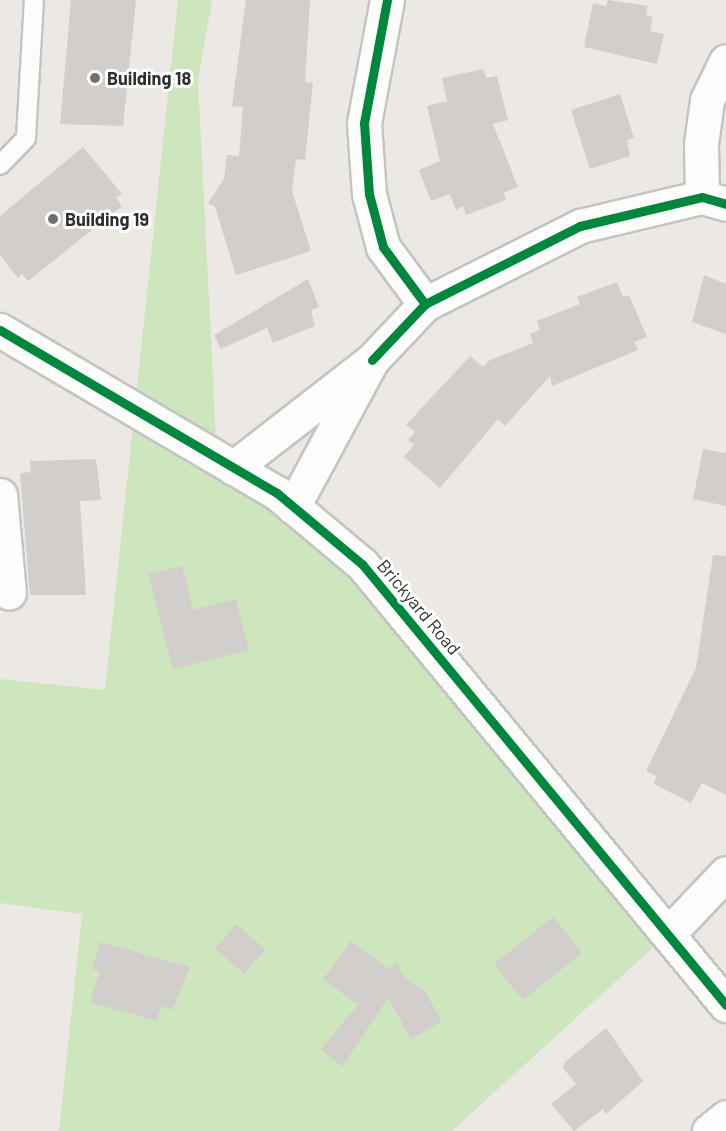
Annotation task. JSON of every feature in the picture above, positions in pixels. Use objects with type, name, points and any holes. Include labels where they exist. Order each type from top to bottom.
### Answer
[{"type":"street","points":[[387,0],[364,123],[369,194],[383,247],[425,304]]},
{"type":"street","points":[[233,468],[372,360],[425,304],[580,226],[714,200],[700,144],[707,100],[726,61]]},
{"type":"street","name":"Brickyard Road","points":[[0,330],[233,468],[293,507],[362,564],[670,932],[726,1005]]},
{"type":"street","points":[[293,507],[372,360]]},
{"type":"street","points":[[0,495],[9,593]]},
{"type":"street","points":[[670,932],[726,873]]},
{"type":"street","points":[[709,1131],[726,1117]]},
{"type":"lane","points":[[0,165],[26,138],[34,0]]},
{"type":"green space","points":[[178,0],[212,0],[198,81],[217,458],[277,493],[670,932],[452,1131],[59,1131],[82,914],[0,903],[0,679],[105,690]]},
{"type":"building","name":"Building 18","points":[[71,0],[136,0],[123,126],[60,124]]},
{"type":"building","points":[[246,0],[310,0],[305,82],[313,83],[305,160],[296,159],[292,191],[311,251],[236,275],[215,207],[208,203],[224,179],[227,155],[239,156],[243,107],[232,106]]},
{"type":"building","points":[[608,0],[648,6],[646,15],[653,17],[650,31],[664,34],[657,64],[584,47],[593,3],[606,6]]},
{"type":"building","points":[[483,69],[486,78],[497,76],[508,120],[493,124],[518,187],[503,193],[506,200],[466,215],[463,206],[456,210],[450,194],[431,201],[419,170],[440,161],[427,106],[447,101],[442,78]]},
{"type":"building","points":[[620,94],[634,138],[627,140],[630,156],[590,169],[571,110]]},
{"type":"building","name":"Building 19","points":[[83,147],[122,194],[116,198],[122,206],[28,281],[22,274],[18,278],[0,255],[0,216]]},
{"type":"building","points":[[704,275],[726,284],[726,334],[692,322]]},
{"type":"building","points":[[308,279],[319,307],[311,310],[315,326],[273,343],[267,328],[221,349],[214,335]]},
{"type":"building","points":[[617,282],[623,297],[629,295],[647,337],[634,342],[638,350],[552,386],[550,376],[505,426],[498,419],[440,488],[404,457],[414,445],[408,440],[415,432],[406,425],[470,356],[483,367],[490,360],[533,343],[530,334],[540,330],[537,321],[580,304],[577,297]]},
{"type":"building","points":[[703,449],[726,453],[726,506],[693,499]]},
{"type":"building","points":[[96,459],[101,500],[80,501],[86,595],[30,595],[20,473],[31,472],[30,461]]},
{"type":"building","points":[[713,555],[726,556],[726,795],[702,783],[691,803],[654,784],[657,776],[646,771],[696,668]]},
{"type":"building","points":[[182,566],[193,610],[236,599],[249,650],[173,669],[148,574]]},
{"type":"building","points":[[553,917],[582,953],[523,1000],[494,964]]},
{"type":"building","points":[[236,924],[265,949],[244,974],[215,949]]},
{"type":"building","points":[[351,941],[389,969],[398,963],[402,975],[425,992],[442,1021],[411,1039],[388,998],[342,1067],[321,1049],[358,1005],[323,979]]},
{"type":"building","points":[[100,942],[190,967],[172,1010],[161,1006],[156,1021],[90,1002],[100,971],[92,969]]},
{"type":"building","points":[[606,1028],[643,1081],[606,1114],[603,1109],[574,1131],[551,1104],[576,1084],[563,1068],[565,1062]]},
{"type":"cycle path","points":[[387,0],[364,123],[369,194],[383,247],[425,304]]},
{"type":"cycle path","points":[[372,360],[425,304],[580,226],[702,197],[726,204]]},
{"type":"cycle path","points":[[0,330],[277,493],[362,564],[726,1005]]},
{"type":"place","name":"Building 18","points":[[95,78]]},
{"type":"place","name":"Building 19","points":[[53,219]]}]
